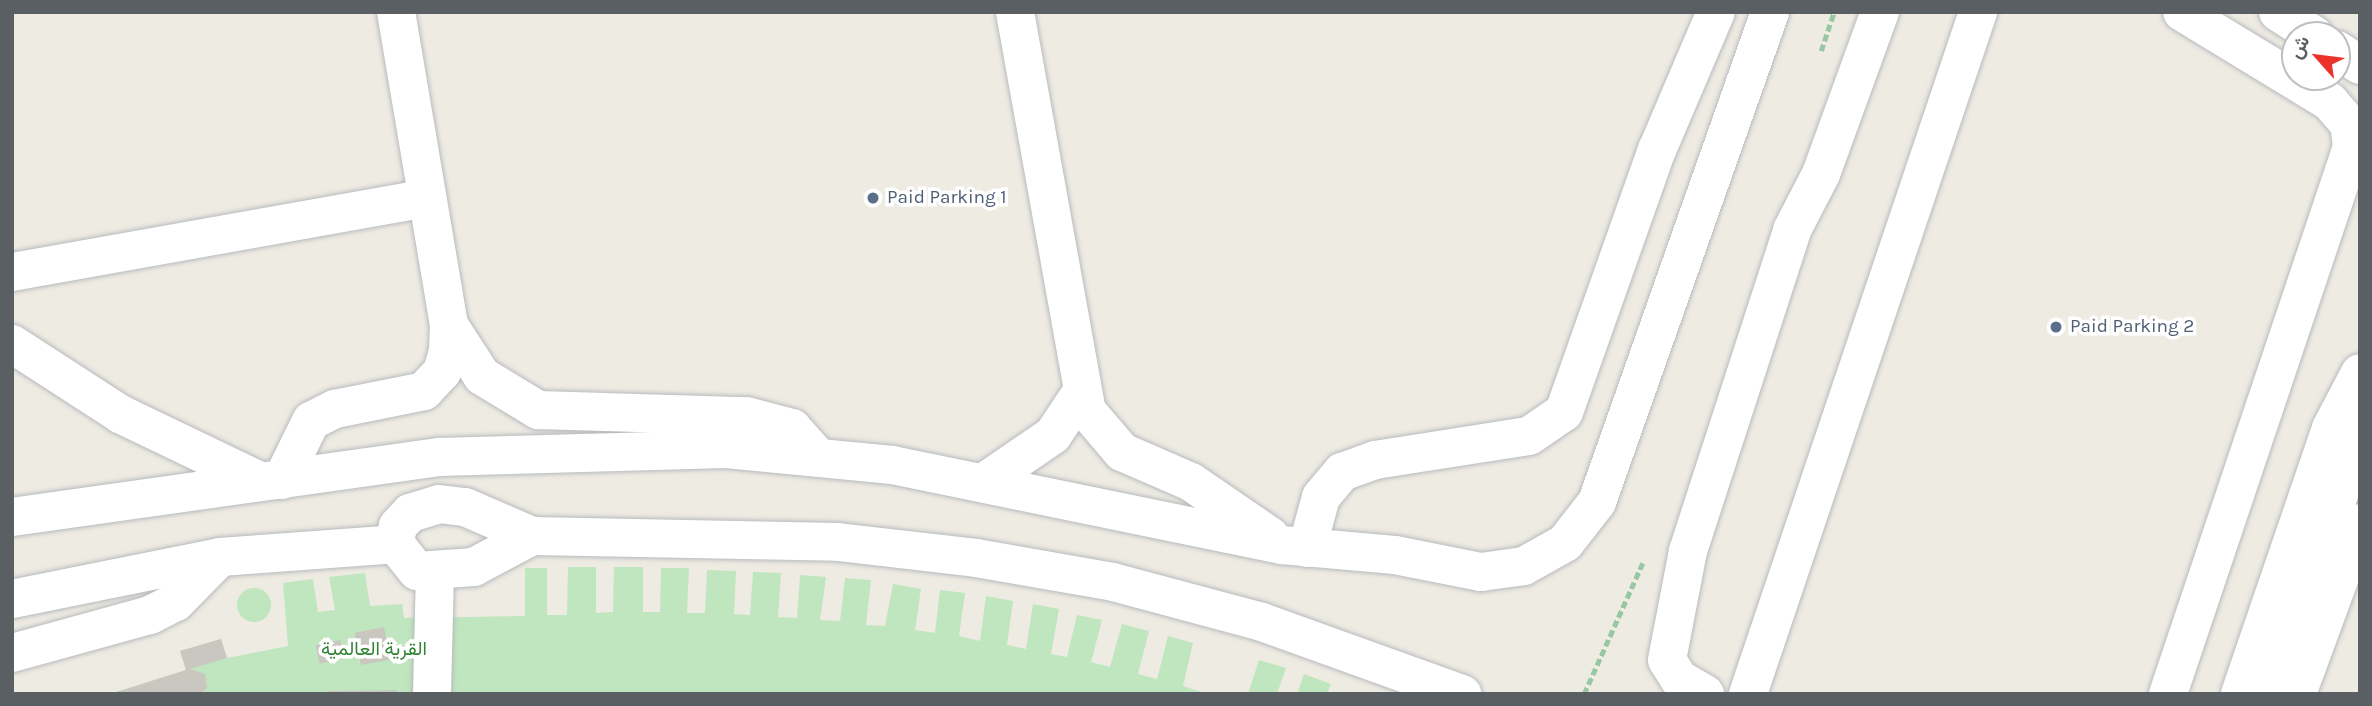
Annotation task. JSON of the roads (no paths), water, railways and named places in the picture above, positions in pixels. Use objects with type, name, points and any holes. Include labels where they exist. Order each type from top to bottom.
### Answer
[{"type":"street","points":[[272,481],[302,435],[321,414],[406,398],[436,382],[449,326],[396,12]]},
{"type":"street","points":[[1015,12],[1082,393],[1107,442],[1204,490],[1294,546]]},
{"type":"street","points":[[1294,546],[1321,497],[1342,472],[1375,460],[1529,436],[1564,412],[1657,150],[1716,12]]},
{"type":"street","points":[[12,517],[520,450],[713,449],[818,457],[983,483],[1294,546],[1502,571],[1544,558],[1583,524],[1597,502],[1770,12]]},
{"type":"street","points":[[1705,694],[1679,678],[1667,660],[1718,452],[1792,230],[1821,174],[1880,12]]},
{"type":"street","points":[[1748,694],[1978,12]]},
{"type":"street","points":[[2168,694],[2352,147],[2349,124],[2330,102],[2182,12]]},
{"type":"street","points":[[12,272],[428,198]]},
{"type":"street","points":[[449,326],[482,376],[538,410],[746,416],[792,428],[818,457]]},
{"type":"street","points":[[12,344],[120,414],[272,481]]},
{"type":"street","points":[[2240,694],[2331,428],[2360,373]]},
{"type":"street","points":[[983,483],[1053,435],[1082,393]]},
{"type":"street","points":[[2268,694],[2360,435]]},
{"type":"street","points":[[395,544],[410,513],[439,504],[465,508],[532,536],[838,542],[976,558],[1113,582],[1262,622],[1462,694]]},
{"type":"street","points":[[2297,694],[2360,523]]},
{"type":"street","points":[[395,544],[417,571],[435,573],[493,560],[532,536]]},
{"type":"street","points":[[12,599],[220,556],[395,544]]},
{"type":"street","points":[[12,653],[150,615],[176,602],[220,556]]},
{"type":"street","points":[[432,694],[435,573]]},
{"type":"place","name":"Paid Parking 1","points":[[873,198]]},
{"type":"place","name":"Paid Parking 2","points":[[2056,327]]},
{"type":"park label","name":"القرية العالمية","points":[[374,650]]}]
